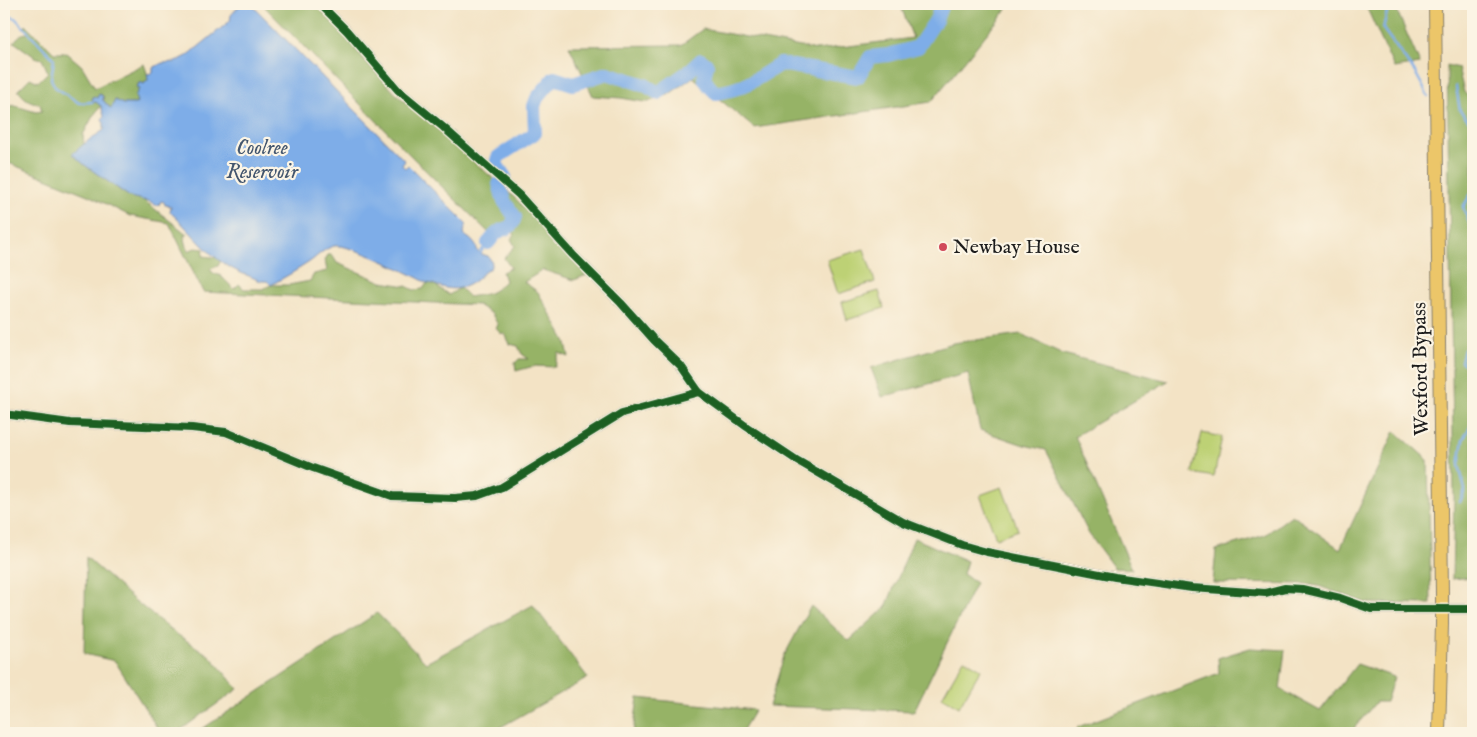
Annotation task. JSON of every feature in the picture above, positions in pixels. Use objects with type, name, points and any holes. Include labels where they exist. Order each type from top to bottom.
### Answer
[{"type":"highway","name":"Wexford Bypass","points":[[1436,4],[1442,595],[1439,733]]},
{"type":"street","points":[[320,4],[398,90],[443,126],[520,195],[573,255],[681,366],[699,392],[798,461],[904,522],[962,545],[987,552],[1039,564],[1115,577],[1192,588],[1264,593],[1286,588],[1302,589],[1340,598],[1370,609],[1473,609]]},
{"type":"street","points":[[4,414],[70,423],[192,428],[226,432],[313,468],[392,496],[455,498],[477,496],[502,488],[622,412],[699,392]]},
{"type":"green space","points":[[267,4],[315,4],[344,34],[395,93],[516,199],[587,275],[574,280],[543,270],[524,282],[538,292],[565,340],[569,357],[559,353],[555,367],[534,366],[516,371],[515,363],[519,359],[529,359],[522,354],[518,346],[510,344],[505,334],[500,333],[496,328],[498,325],[492,314],[478,305],[203,292],[169,223],[130,216],[90,196],[4,161],[4,112],[12,105],[36,112],[42,111],[40,104],[28,100],[18,90],[30,78],[38,82],[48,72],[42,59],[35,57],[14,42],[20,35],[29,33],[25,29],[26,25],[54,53],[67,53],[82,66],[95,88],[144,64],[149,79],[143,84],[140,82],[136,86],[139,89],[136,104],[123,104],[115,100],[112,109],[100,94],[97,98],[93,97],[92,99],[101,106],[93,116],[83,135],[84,145],[73,154],[86,166],[130,197],[142,199],[188,235],[184,235],[188,251],[195,248],[204,249],[203,256],[218,258],[220,262],[218,266],[210,269],[213,273],[221,276],[234,289],[239,284],[244,289],[263,289],[271,285],[289,285],[310,281],[314,274],[327,271],[325,260],[328,255],[332,255],[337,263],[382,282],[406,286],[414,290],[423,289],[427,283],[432,283],[449,295],[460,288],[469,297],[488,293],[496,289],[505,281],[502,272],[511,268],[504,258],[515,246],[511,239],[515,234],[509,229],[498,231],[493,237],[265,7]]},
{"type":"green space","points":[[900,4],[1011,4],[931,102],[754,128],[693,77],[668,95],[645,102],[593,96],[569,46],[681,45],[703,29],[817,50],[913,38]]},
{"type":"green space","points":[[1365,4],[1394,4],[1420,64],[1394,68]]},
{"type":"green space","points":[[1447,65],[1458,68],[1464,92],[1473,102],[1473,577],[1452,579],[1454,497]]},
{"type":"green space","points":[[864,249],[875,282],[838,294],[827,260]]},
{"type":"green space","points":[[879,291],[884,308],[847,320],[842,302]]},
{"type":"green space","points":[[1021,334],[1063,354],[1168,381],[1075,436],[1132,569],[1114,568],[1089,534],[1046,450],[1024,445],[980,430],[968,373],[882,397],[871,368],[953,343]]},
{"type":"green space","points":[[1395,431],[1428,460],[1431,604],[1366,603],[1313,584],[1213,583],[1216,550],[1265,535],[1292,515],[1340,549]]},
{"type":"green space","points":[[1202,433],[1222,437],[1214,477],[1192,473]]},
{"type":"green space","points":[[1002,487],[1018,530],[996,538],[980,495]]},
{"type":"green space","points":[[914,538],[967,561],[963,574],[976,583],[914,711],[769,706],[784,656],[811,606],[849,641],[886,607]]},
{"type":"green space","points":[[86,557],[134,600],[175,633],[210,656],[238,689],[176,733],[165,733],[158,729],[115,661],[84,654]]},
{"type":"green space","points":[[533,605],[588,678],[490,733],[196,733],[377,613],[426,663]]},
{"type":"green space","points":[[1250,648],[1285,650],[1280,689],[1320,711],[1357,664],[1394,677],[1386,702],[1376,702],[1350,733],[1076,733],[1078,727],[1219,673],[1218,658]]},
{"type":"green space","points":[[964,659],[981,669],[959,707],[942,697]]},
{"type":"green space","points":[[638,698],[755,710],[741,733],[633,733]]},
{"type":"water","name":"Coolree Reservoir","points":[[241,4],[245,6],[251,4],[405,161],[402,165],[405,168],[408,165],[467,224],[464,232],[466,236],[475,244],[479,252],[488,256],[492,262],[490,269],[487,269],[478,279],[467,286],[449,289],[427,283],[353,249],[334,246],[326,249],[311,261],[271,285],[267,281],[259,280],[236,271],[224,264],[205,248],[170,212],[171,206],[165,205],[161,201],[159,205],[155,205],[151,202],[130,197],[72,154],[104,130],[102,120],[104,116],[101,106],[96,102],[92,102],[93,96],[97,98],[99,94],[103,96],[102,99],[111,109],[115,100],[123,104],[136,104],[135,96],[139,89],[136,88],[140,82],[144,84],[148,80],[147,74],[153,73],[153,68],[162,63],[175,62],[187,56],[230,21],[231,15]]},
{"type":"waterway","points":[[505,177],[496,164],[498,157],[535,133],[534,106],[537,98],[554,78],[573,84],[607,73],[645,85],[658,93],[688,72],[701,60],[707,65],[704,78],[716,93],[742,86],[780,64],[858,77],[870,57],[888,55],[918,47],[936,20],[942,4]]},
{"type":"waterway","points":[[1382,4],[1387,12],[1383,29],[1416,74],[1428,96]]},
{"type":"waterway","points":[[4,15],[15,18],[54,59],[51,79],[55,87],[79,103],[92,102]]},
{"type":"waterway","points":[[1456,86],[1460,111],[1473,125]]},
{"type":"waterway","points":[[488,243],[494,235],[509,227],[515,217],[504,201],[499,184]]},
{"type":"waterway","points":[[1473,191],[1463,207],[1473,232]]},
{"type":"waterway","points":[[480,253],[488,243]]},
{"type":"waterway","points":[[1473,284],[1473,291]]},
{"type":"waterway","points":[[1473,342],[1464,350],[1461,362],[1473,369]]},
{"type":"waterway","points":[[1460,502],[1465,490],[1459,465],[1463,440],[1473,421]]},
{"type":"cycle path","points":[[320,4],[347,31],[398,90],[443,127],[519,195],[573,255],[681,366],[699,392],[798,461],[903,522],[962,545],[987,552],[1115,577],[1192,588],[1265,593],[1285,588],[1302,589],[1340,598],[1371,609],[1473,609]]},
{"type":"cycle path","points":[[4,414],[70,423],[192,428],[226,432],[313,468],[392,496],[455,498],[477,496],[502,487],[622,413],[699,392]]},
{"type":"place","name":"Newbay House","points":[[943,247]]}]
